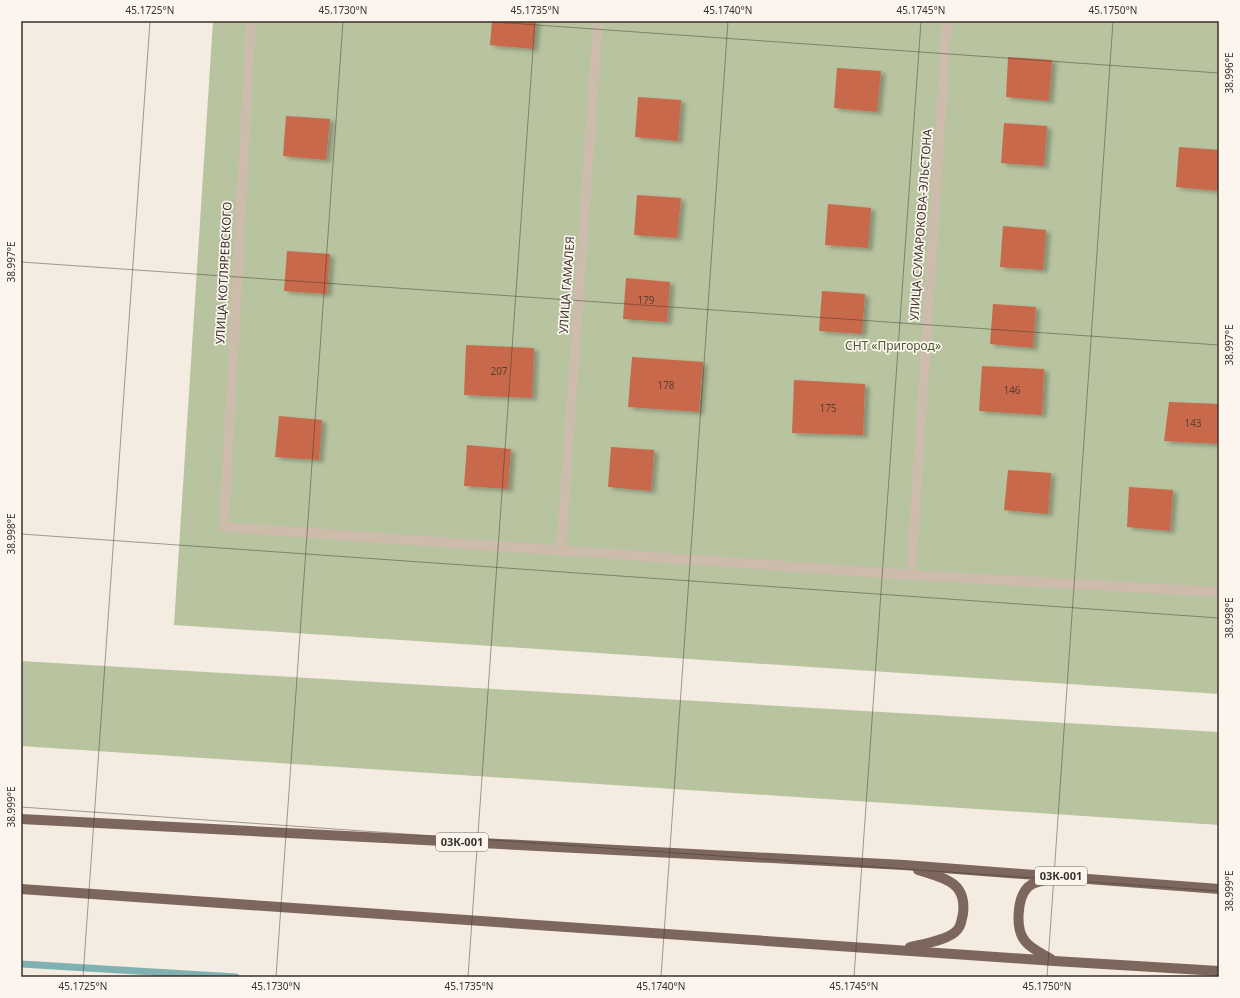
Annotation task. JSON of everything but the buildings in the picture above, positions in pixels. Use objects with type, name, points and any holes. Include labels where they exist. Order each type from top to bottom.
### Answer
[{"type":"main road","name":"03К-001","points":[[21,819],[904,865],[1219,889]]},
{"type":"main road","name":"03К-001","points":[[900,949],[936,941],[953,934],[961,926],[963,911],[963,901],[959,890],[950,880],[904,865]]},
{"type":"main road","name":"03К-001","points":[[1054,961],[1025,941],[1020,930],[1018,916],[1021,900],[1028,887],[1041,881],[1063,876]]},
{"type":"main road","name":"03К-001","points":[[21,889],[900,949],[1054,961],[1219,971]]},
{"type":"street","name":"УЛИЦА КОТЛЯРЕВСКОГО","points":[[251,21],[224,527],[561,550]]},
{"type":"street","name":"УЛИЦА ГАМАЛЕЯ","points":[[561,550],[598,21]]},
{"type":"street","name":"УЛИЦА СУМАРОКОВА-ЭЛЬСТОНА","points":[[911,575],[947,21]]},
{"type":"street","points":[[561,550],[911,575],[1219,592]]},
{"type":"green space","name":"СНТ «Пригород»","points":[[213,21],[1219,21],[1219,694],[174,625]]},
{"type":"green space","points":[[21,661],[1219,732],[1219,825],[21,746]]},
{"type":"waterway","points":[[21,964],[236,977]]}]
